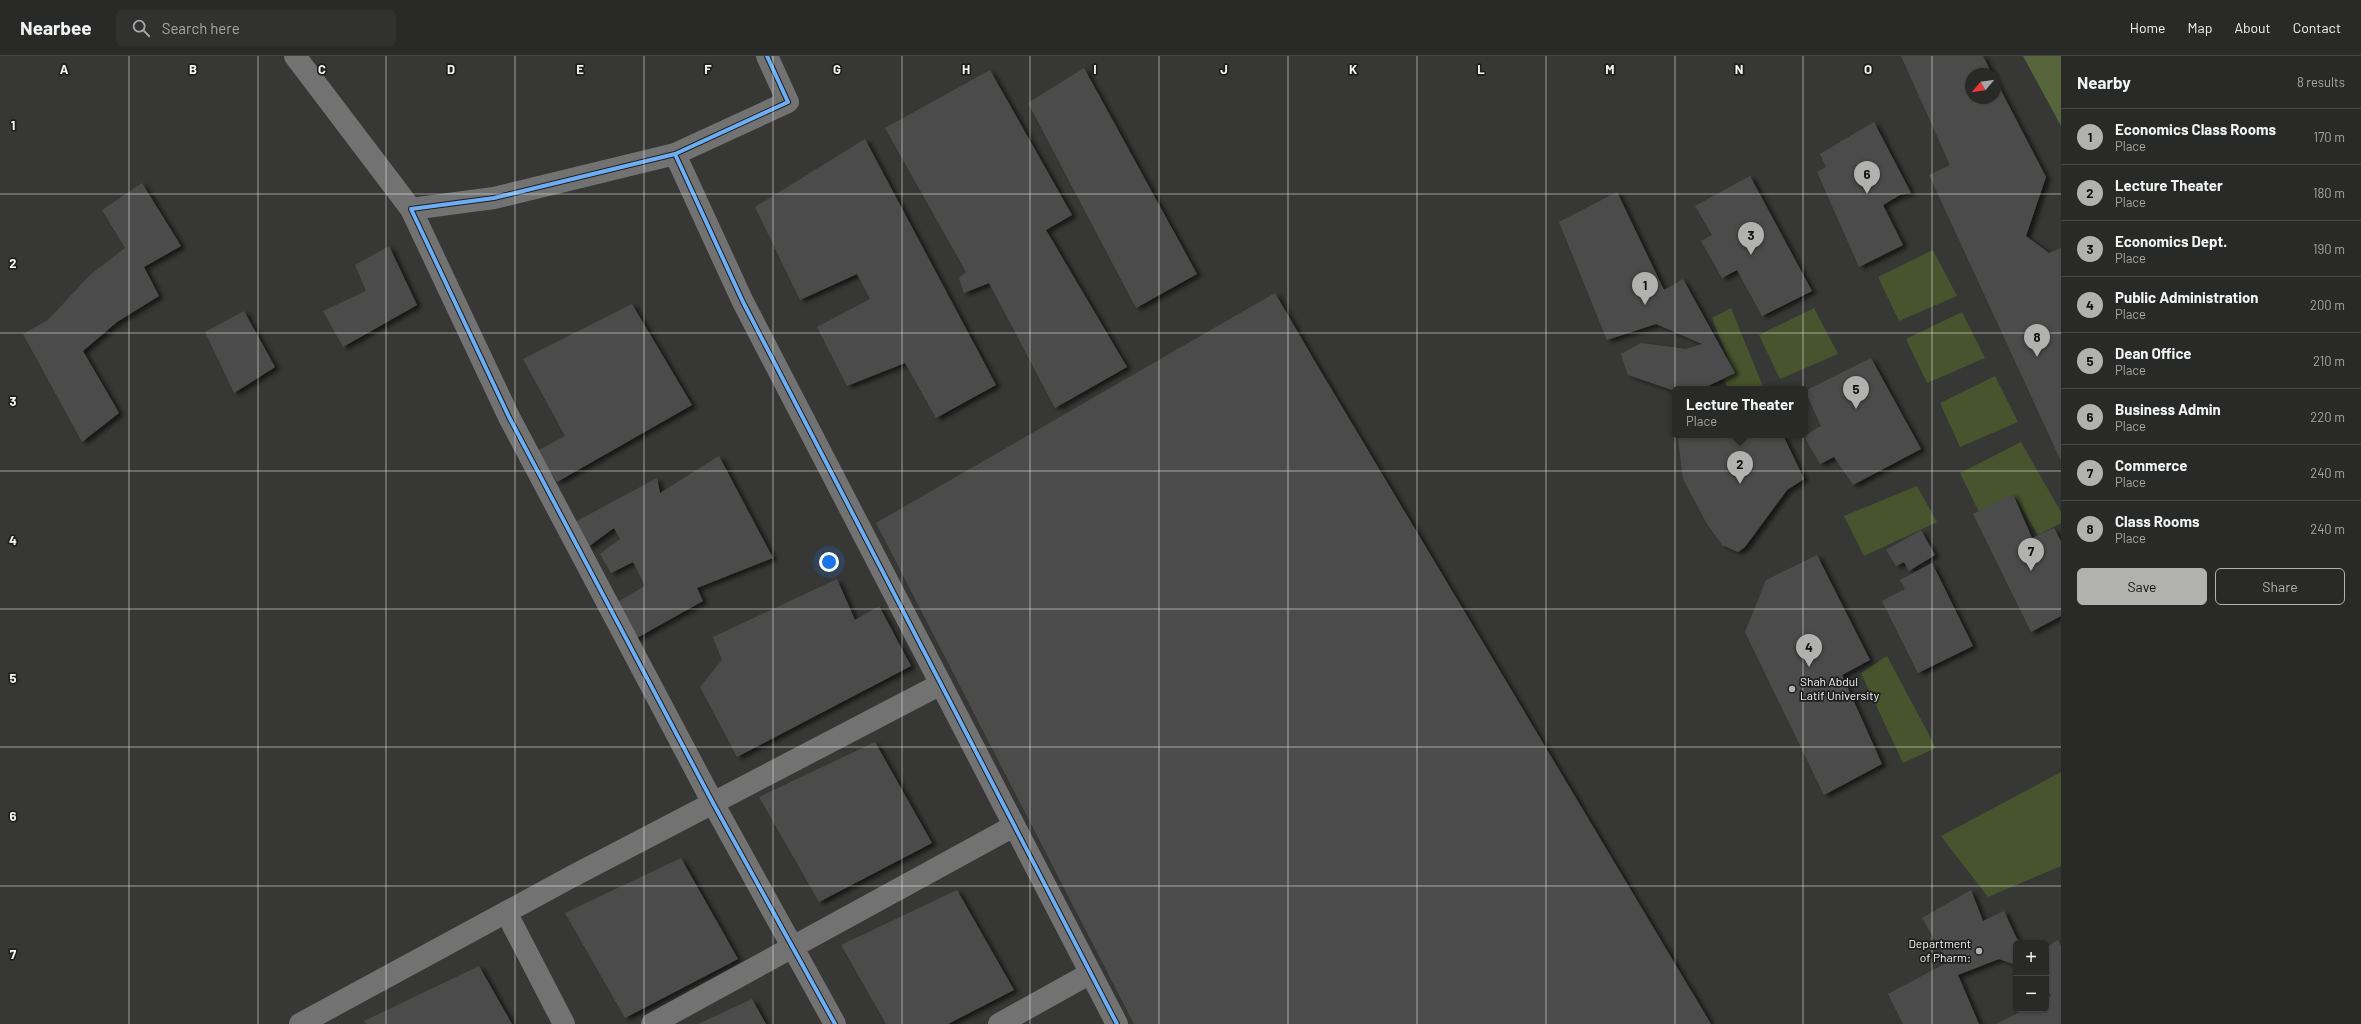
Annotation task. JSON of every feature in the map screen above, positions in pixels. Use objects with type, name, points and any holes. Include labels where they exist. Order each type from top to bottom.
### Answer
[{"type":"street","points":[[295,56],[411,209],[508,417],[713,803],[835,1024]]},
{"type":"street","points":[[411,209],[494,198],[675,154],[788,102],[767,56]]},
{"type":"street","points":[[675,154],[742,302],[941,684],[1089,974],[1117,1024]]},
{"type":"street","points":[[300,1024],[506,912],[941,684]]},
{"type":"street","points":[[652,1024],[1014,826]]},
{"type":"street","points":[[506,912],[564,1024]]},
{"type":"street","points":[[999,1024],[1089,974]]},
{"type":"green space","points":[[2023,56],[2061,56],[2061,126]]},
{"type":"green space","points":[[1933,250],[1957,296],[1899,321],[1878,277]]},
{"type":"green space","points":[[1731,308],[1763,386],[1727,386],[1724,379],[1734,373],[1712,318]]},
{"type":"green space","points":[[1814,308],[1838,354],[1780,379],[1759,335]]},
{"type":"green space","points":[[1962,312],[1985,358],[1927,383],[1906,339]]},
{"type":"green space","points":[[1995,376],[2018,422],[1960,447],[1940,403]]},
{"type":"green space","points":[[2021,442],[2061,512],[2061,523],[2038,535],[2013,494],[1979,512],[1960,473]]},
{"type":"green space","points":[[1917,486],[1937,522],[1864,556],[1844,516]]},
{"type":"green space","points":[[1887,656],[1936,748],[1903,763],[1861,673]]},
{"type":"green space","points":[[2061,772],[2061,866],[1988,897],[1941,836]]},
{"type":"building","points":[[1901,56],[1983,56],[1989,68],[1965,68],[1965,104],[2001,104],[2001,91],[2046,177],[2026,236],[2049,253],[2061,248],[2061,461],[1929,175],[1950,165]]},
{"type":"building","points":[[1084,68],[1197,274],[1136,308],[1028,103]]},
{"type":"building","points":[[990,70],[1072,215],[1046,230],[1127,367],[1055,408],[989,283],[964,293],[959,278],[966,272],[885,128]]},
{"type":"building","points":[[1874,122],[1911,193],[1900,195],[1883,205],[1903,245],[1859,267],[1817,172],[1826,167],[1820,154]]},
{"type":"building","points":[[865,139],[996,385],[936,418],[905,363],[847,386],[817,327],[870,299],[857,274],[800,300],[755,207]]},
{"type":"building","points":[[1750,176],[1812,291],[1762,316],[1737,270],[1722,278],[1701,241],[1712,235],[1695,206]]},
{"type":"building","points":[[142,183],[181,246],[144,267],[159,296],[117,322],[83,351],[119,413],[82,442],[23,334],[48,320],[90,275],[125,248],[102,210]]},
{"type":"building","points":[[1617,192],[1664,290],[1683,279],[1735,373],[1708,386],[1672,386],[1672,390],[1628,375],[1621,354],[1641,343],[1686,349],[1702,344],[1656,324],[1607,340],[1559,222]]},
{"type":"building","points":[[389,246],[417,305],[343,347],[323,311],[366,291],[355,265]]},
{"type":"building","points":[[1275,293],[1711,1024],[1134,1024],[876,523]]},
{"type":"building","points":[[632,304],[692,405],[557,482],[537,451],[565,436],[523,359]]},
{"type":"building","points":[[244,311],[275,367],[234,393],[205,332]]},
{"type":"building","points":[[1871,358],[1921,449],[1853,485],[1834,457],[1820,464],[1805,438],[1808,438],[1808,434],[1821,426],[1808,398],[1808,390]]},
{"type":"building","points":[[1678,438],[1784,438],[1804,479],[1787,490],[1745,547],[1738,552],[1722,545],[1707,524],[1683,479]]},
{"type":"building","points":[[719,456],[773,558],[697,588],[703,601],[628,643],[609,607],[645,586],[633,562],[611,573],[600,554],[620,539],[614,528],[588,547],[575,522],[657,478],[660,493]]},
{"type":"building","points":[[2013,494],[2032,538],[2054,528],[2061,541],[2061,616],[2031,632],[1973,514]]},
{"type":"building","points":[[1921,530],[1935,555],[1909,571],[1904,562],[1896,566],[1886,550]]},
{"type":"building","points":[[1817,555],[1870,660],[1842,675],[1882,764],[1824,795],[1745,632],[1766,580]]},
{"type":"building","points":[[1932,563],[1973,646],[1918,673],[1882,601],[1905,589],[1900,580]]},
{"type":"building","points":[[837,579],[855,620],[879,606],[911,666],[737,757],[700,687],[722,660],[713,637]]},
{"type":"building","points":[[875,742],[932,843],[819,902],[759,797]]},
{"type":"building","points":[[681,858],[738,959],[625,1018],[565,913]]},
{"type":"building","points":[[957,890],[1014,990],[948,1024],[886,1024],[841,945]]},
{"type":"building","name":"Department of Pharm:","points":[[1971,890],[1983,921],[2004,911],[2017,939],[2020,940],[2013,940],[2013,964],[1999,959],[1958,975],[1979,1024],[1903,1024],[1888,994],[1948,962],[1922,918]]},
{"type":"building","points":[[2058,940],[2061,946],[2061,1024],[1996,1024],[2020,1012],[2049,1012],[2049,997],[2051,996],[2049,993],[2049,945]]},
{"type":"building","points":[[479,966],[512,1024],[366,1024],[364,1021]]},
{"type":"building","points":[[752,999],[766,1024],[698,1024]]},
{"type":"cycle path","points":[[767,56],[788,102],[675,154],[494,198],[411,209],[509,417],[713,803],[835,1024]]},
{"type":"cycle path","points":[[675,154],[743,302],[1117,1024]]},
{"type":"place","name":"Business Admin","points":[[1867,194]]},
{"type":"place","name":"Economics Dept.","points":[[1751,255]]},
{"type":"place","name":"Economics Class Rooms","points":[[1645,305]]},
{"type":"place","name":"Class Rooms","points":[[2037,357]]},
{"type":"place","name":"Dean Office","points":[[1856,409]]},
{"type":"place","name":"Lecture Theater","points":[[1740,484]]},
{"type":"place","name":"Commerce","points":[[2031,571]]},
{"type":"place","name":"Public Administration","points":[[1809,667]]},
{"type":"place","name":"Shah Abdul Latif University","points":[[1792,689]]},
{"type":"place","name":"Department of Pharm:","points":[[1979,951]]}]
